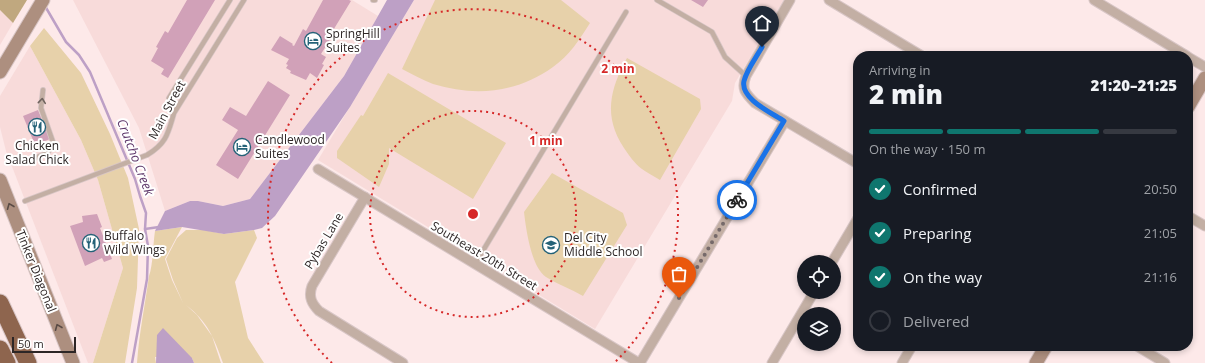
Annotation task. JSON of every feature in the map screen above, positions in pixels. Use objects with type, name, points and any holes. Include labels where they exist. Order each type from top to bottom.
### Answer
[{"type":"highway","points":[[0,303],[28,363]]},
{"type":"highway","points":[[0,349],[6,363]]},
{"type":"street","points":[[0,72],[43,0]]},
{"type":"street","points":[[790,0],[746,76],[743,83],[744,89],[749,97],[755,102],[784,121],[853,161]]},
{"type":"street","points":[[829,0],[914,51]]},
{"type":"street","points":[[1094,0],[1179,51]]},
{"type":"street","points":[[1193,60],[1205,67]]},
{"type":"street","points":[[1193,98],[1205,78]]},
{"type":"street","points":[[639,363],[784,121]]},
{"type":"street","name":"Southeast 20th Street","points":[[318,169],[639,363]]},
{"type":"street","name":"Tinker Diagonal","points":[[0,180],[72,363]]},
{"type":"street","name":"Pybas Lane","points":[[365,197],[312,286],[310,290],[311,299],[313,305],[319,311],[403,363]]},
{"type":"street","points":[[1193,219],[1205,226]]},
{"type":"street","points":[[836,255],[853,226]]},
{"type":"street","points":[[772,363],[810,299]]},
{"type":"street","points":[[902,363],[909,351]]},
{"type":"street","points":[[1036,363],[1043,351]]},
{"type":"street","points":[[1145,351],[1165,363]]},
{"type":"lane","points":[[169,98],[230,0]]},
{"type":"lane","name":"Main Street","points":[[25,201],[147,155],[157,149],[164,142],[168,134],[174,113],[243,0]]},
{"type":"lane","points":[[657,0],[712,32],[725,57],[746,76]]},
{"type":"lane","points":[[475,264],[626,12]]},
{"type":"lane","points":[[26,162],[47,153],[54,145],[41,108],[43,90]]},
{"type":"shaded area","points":[[0,0],[27,0],[13,23],[0,10]]},
{"type":"shaded area","points":[[73,0],[352,0],[378,16],[344,76],[250,199],[223,206],[190,201],[165,211],[139,128]]},
{"type":"shaded area","points":[[387,0],[414,0],[350,107],[275,216],[262,228],[224,234],[182,227],[155,231],[165,211],[190,201],[223,206],[250,199],[344,76]]},
{"type":"shaded area","name":"Del City Middle School","points":[[414,0],[784,0],[735,83],[732,101],[595,329],[318,160]]},
{"type":"shaded area","points":[[435,0],[561,0],[590,23],[564,58],[539,76],[510,87],[495,90],[480,91],[449,88],[433,84],[402,69]]},
{"type":"shaded area","points":[[0,10],[13,23],[0,45]]},
{"type":"shaded area","points":[[44,28],[81,73],[110,134],[128,178],[139,229],[137,288],[125,363],[93,363],[123,268],[98,180],[81,140],[30,46]]},
{"type":"shaded area","points":[[30,46],[81,140],[98,180],[123,268],[93,363],[88,363],[6,151],[0,127],[0,96]]},
{"type":"shaded area","points":[[627,58],[700,99],[701,109],[660,180],[639,167],[634,162],[617,136],[613,125],[611,103],[613,92],[616,81]]},
{"type":"shaded area","points":[[388,73],[506,143],[473,199],[389,148],[389,164],[379,187],[337,158],[337,151],[361,115],[363,116]]},
{"type":"shaded area","points":[[552,173],[623,213],[627,225],[583,296],[546,277],[537,265],[530,247],[524,212]]},
{"type":"shaded area","points":[[182,227],[165,259],[172,280],[183,303],[166,259],[177,238],[186,230],[204,230],[224,234],[254,230],[257,238],[235,282],[248,338],[264,363],[223,363],[212,337],[221,363],[194,363],[192,358],[155,357],[156,363],[137,363],[155,231]],"holes":[[[186,305],[194,311],[200,318],[211,335],[197,315]]]},
{"type":"shaded area","points":[[163,328],[192,358],[194,363],[156,363],[157,335]]},
{"type":"building","points":[[187,0],[215,0],[168,78],[161,74],[164,69],[151,61],[158,48],[156,47],[165,31],[168,33]]},
{"type":"building","name":"SpringHill Suites","points":[[323,0],[351,1],[329,37],[331,38],[321,54],[326,57],[322,64],[324,65],[317,78],[310,73],[306,80],[290,73],[291,71],[286,68],[288,65],[286,64],[289,59],[271,50],[280,36],[294,46],[303,29],[306,31]]},
{"type":"building","points":[[691,0],[708,0],[703,7]]},
{"type":"building","name":"Candlewood Suites","points":[[268,81],[290,95],[238,179],[216,165],[238,130],[222,120],[230,107],[246,116]]},
{"type":"building","name":"Chicken Salad Chick","points":[[38,110],[50,139],[35,145],[23,116]]},
{"type":"building","name":"Buffalo Wild Wings","points":[[97,214],[102,227],[100,228],[112,259],[104,262],[102,258],[85,266],[70,226],[83,222],[82,216]]},
{"type":"waterway","name":"Crutcho Creek","points":[[45,6],[66,42],[79,55],[90,72],[135,179],[146,213],[145,229],[148,246],[147,279],[132,363]]},
{"type":"waterway","points":[[145,229],[159,227]]},
{"type":"way so far","points":[[679,298],[737,200]]},
{"type":"place","name":"SpringHill Suites","points":[[313,41]]},
{"type":"place","name":"Chicken Salad Chick","points":[[37,127]]},
{"type":"place","name":"Candlewood Suites","points":[[242,147]]},
{"type":"place","name":"Buffalo Wild Wings","points":[[91,243]]},
{"type":"place","name":"Del City Middle School","points":[[551,245]]},
{"type":"route","points":[[737,200],[784,121],[755,102],[749,97],[744,89],[743,83],[762,47]]}]
